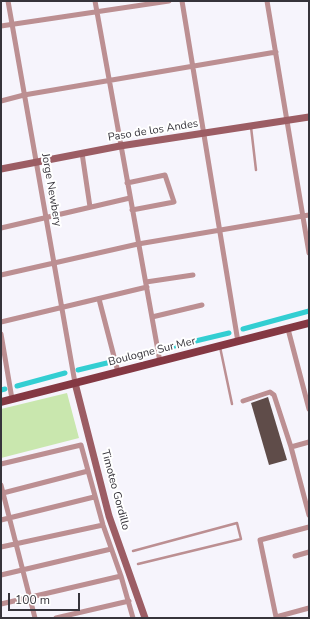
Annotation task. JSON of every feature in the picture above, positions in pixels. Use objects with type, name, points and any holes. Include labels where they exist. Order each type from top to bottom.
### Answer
[{"type":"main road","name":"Boulogne Sur Mer","points":[[1,402],[309,323]]},
{"type":"street","name":"Jorge Newbery","points":[[8,1],[35,162],[75,383]]},
{"type":"street","points":[[95,1],[160,362]]},
{"type":"street","points":[[1,26],[13,26],[169,1]]},
{"type":"street","points":[[182,1],[238,342]]},
{"type":"street","points":[[267,1],[309,253]]},
{"type":"street","points":[[1,101],[24,95],[276,52]]},
{"type":"street","name":"Paso de los Andes","points":[[1,169],[120,146],[309,117]]},
{"type":"street","points":[[82,153],[90,207]]},
{"type":"street","points":[[127,183],[165,175],[174,202],[132,210]]},
{"type":"street","points":[[1,228],[130,198]]},
{"type":"street","points":[[1,275],[138,244],[309,215]]},
{"type":"street","points":[[1,322],[99,299],[147,285],[193,275]]},
{"type":"street","points":[[99,299],[118,372]]},
{"type":"street","points":[[152,317],[202,305]]},
{"type":"street","points":[[288,328],[309,409]]},
{"type":"street","points":[[1,334],[12,399]]},
{"type":"street","name":"Timoteo Gordillo","points":[[75,383],[109,516],[146,618]]},
{"type":"street","points":[[243,401],[270,392],[274,395],[291,447],[309,515]]},
{"type":"street","points":[[291,447],[309,442]]},
{"type":"street","points":[[1,464],[81,445],[94,497],[121,576],[133,618]]},
{"type":"street","points":[[3,493],[88,471]]},
{"type":"street","points":[[1,485],[35,618]]},
{"type":"street","points":[[1,520],[94,497]]},
{"type":"street","points":[[1,547],[103,525]]},
{"type":"street","points":[[309,527],[260,540],[276,617],[309,608]]},
{"type":"street","points":[[1,575],[111,549]]},
{"type":"street","points":[[295,556],[309,552]]},
{"type":"street","points":[[1,604],[121,576]]},
{"type":"street","points":[[56,618],[129,601]]},
{"type":"lane","points":[[251,126],[256,170]]},
{"type":"lane","points":[[220,346],[232,404]]},
{"type":"lane","points":[[133,551],[237,523],[241,538],[138,564]]},
{"type":"green space","points":[[67,393],[79,438],[1,458],[1,409]]},
{"type":"building","points":[[268,397],[287,460],[269,465],[251,403]]},
{"type":"waterway","points":[[243,329],[309,311]]},
{"type":"waterway","points":[[162,349],[229,333]]},
{"type":"waterway","points":[[118,360],[154,351]]},
{"type":"waterway","points":[[78,370],[111,362]]},
{"type":"waterway","points":[[17,386],[65,373]]},
{"type":"waterway","points":[[1,390],[5,389]]}]
